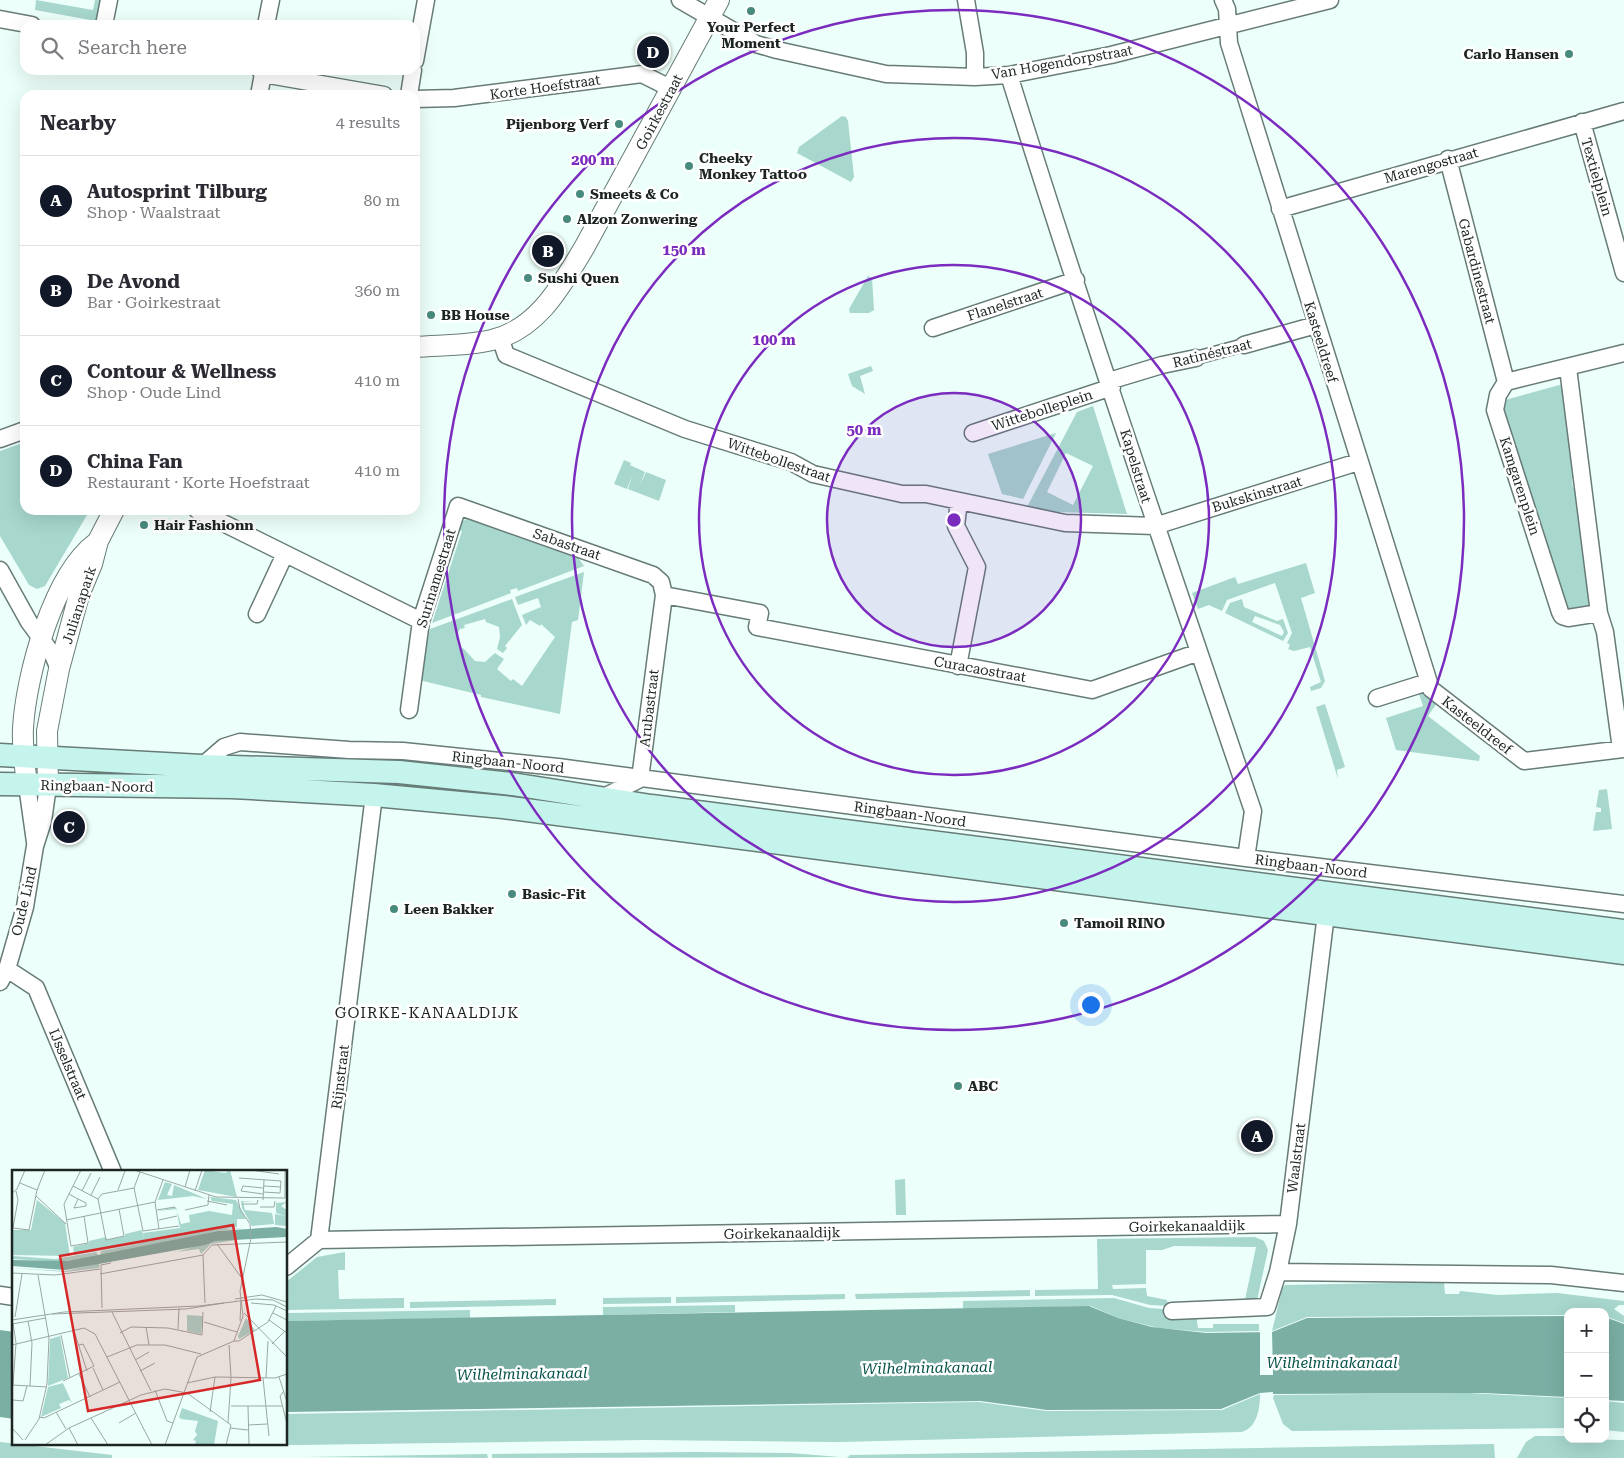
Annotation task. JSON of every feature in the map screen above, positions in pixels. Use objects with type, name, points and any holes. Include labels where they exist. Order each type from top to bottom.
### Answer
[{"type":"main road","name":"Ringbaan-Noord","points":[[0,755],[202,766],[399,772],[512,784],[602,798],[1624,931]]},
{"type":"main road","name":"Ringbaan-Noord","points":[[373,803],[376,785],[381,783],[479,791],[491,790],[512,784]]},
{"type":"main road","name":"Ringbaan-Noord","points":[[0,784],[232,787],[373,803],[503,807],[1624,953]]},
{"type":"street","points":[[105,20],[109,0]]},
{"type":"street","points":[[267,20],[271,0]]},
{"type":"street","points":[[420,33],[426,0]]},
{"type":"street","name":"Van Hogendorpstraat","points":[[680,0],[756,44],[777,50],[886,74],[975,77],[1009,75],[1111,56],[1330,0]]},
{"type":"street","name":"Goirkestraat","points":[[420,346],[480,342],[503,346],[549,301],[566,278],[672,89],[719,0]]},
{"type":"street","points":[[966,0],[975,53],[975,77]]},
{"type":"street","name":"Kasteeldreef","points":[[1223,0],[1229,43],[1430,689],[1524,761],[1622,749]]},
{"type":"street","points":[[0,19],[20,23]]},
{"type":"street","name":"Korte Hoefstraat","points":[[420,99],[454,98],[642,74],[672,89]]},
{"type":"street","points":[[260,90],[262,75]]},
{"type":"street","points":[[278,75],[357,90]]},
{"type":"street","points":[[410,90],[412,75]]},
{"type":"street","name":"Kapelstraat","points":[[1009,75],[1155,526],[1252,811],[1246,858]]},
{"type":"street","name":"Textielplein","points":[[1624,111],[1582,122],[1624,273]]},
{"type":"street","name":"Marengostraat","points":[[1280,208],[1582,122]]},
{"type":"street","name":"Gabardinestraat","points":[[1448,159],[1506,382]]},
{"type":"street","name":"Flanelstraat","points":[[933,328],[1076,280]]},
{"type":"street","name":"Ratinéstraat","points":[[1110,384],[1162,365],[1196,358],[1316,325]]},
{"type":"street","name":"Wittebollestraat","points":[[503,346],[685,429],[791,462],[813,474],[902,494],[926,494],[1065,523],[1155,526]]},
{"type":"street","points":[[1506,382],[1624,354]]},
{"type":"street","points":[[1568,368],[1599,613],[1606,632],[1622,749]]},
{"type":"street","name":"Kamgarenplein","points":[[1506,382],[1498,394],[1495,410],[1560,612],[1562,616],[1568,618],[1599,613]]},
{"type":"street","name":"Wittebolleplein","points":[[973,433],[1110,384]]},
{"type":"street","points":[[0,439],[20,432]]},
{"type":"street","name":"Bukskinstraat","points":[[1155,526],[1358,462]]},
{"type":"street","points":[[958,666],[977,567],[956,526],[959,501]]},
{"type":"street","name":"Sabastraat","points":[[458,506],[654,575],[661,582],[664,595]]},
{"type":"street","name":"Surinamestraat","points":[[408,710],[421,621],[458,506]]},
{"type":"street","name":"Julianapark","points":[[48,757],[47,731],[60,669],[79,595],[92,564],[98,541],[111,515]]},
{"type":"street","points":[[207,515],[421,621]]},
{"type":"street","name":"Julianapark","points":[[24,757],[23,727],[40,638],[48,614],[84,552],[98,541]]},
{"type":"street","points":[[257,614],[285,554]]},
{"type":"street","name":"Julianapark","points":[[0,570],[60,669]]},
{"type":"street","name":"Curacaostraat","points":[[664,595],[760,613],[757,627],[1092,690],[1199,652]]},
{"type":"street","name":"Arubastraat","points":[[640,778],[664,595]]},
{"type":"street","points":[[1376,698],[1426,674]]},
{"type":"street","name":"Ringbaan-Noord","points":[[202,766],[224,747],[240,742],[349,750],[403,751],[640,778],[1246,858],[1624,904]]},
{"type":"street","name":"Oude Lind","points":[[24,757],[37,785]]},
{"type":"street","name":"Oude Lind","points":[[3,976],[25,907],[35,846],[37,785],[48,757]]},
{"type":"street","points":[[602,798],[618,792],[627,783],[640,778]]},
{"type":"street","name":"Rijnstraat","points":[[319,1240],[373,803]]},
{"type":"street","name":"Waalstraat","points":[[1172,1311],[1267,1307],[1278,1272],[1288,1224],[1326,914]]},
{"type":"street","name":"IJsselstraat","points":[[3,976],[36,988],[112,1170]]},
{"type":"street","name":"Goirkekanaaldijk","points":[[319,1240],[1288,1224]]},
{"type":"street","points":[[288,1265],[319,1240]]},
{"type":"street","points":[[1278,1272],[1551,1275],[1624,1283]]},
{"type":"shaded area","points":[[36,0],[93,10],[95,0],[100,0],[96,20],[35,10]]},
{"type":"shaded area","points":[[842,116],[846,117],[848,121],[854,177],[851,182],[797,153],[799,147]]},
{"type":"shaded area","points":[[868,276],[872,278],[874,310],[869,313],[850,313],[849,309]]},
{"type":"shaded area","points":[[871,366],[873,371],[860,376],[865,394],[852,386],[848,374]]},
{"type":"shaded area","points":[[1563,384],[1577,477],[1572,479],[1573,488],[1578,487],[1590,606],[1568,611],[1502,410],[1505,400]]},
{"type":"shaded area","points":[[1093,406],[1127,514],[1056,512],[1027,507],[1077,412]],"holes":[[[1066,453],[1093,466],[1073,505],[1047,492]]]},
{"type":"shaded area","points":[[1056,433],[1023,499],[1002,494],[988,454]]},
{"type":"shaded area","points":[[20,444],[20,515],[87,515],[45,586],[37,589],[29,585],[0,536],[0,451]]},
{"type":"shaded area","points":[[624,460],[645,472],[639,487],[646,472],[666,480],[659,501],[628,489],[633,473],[627,489],[614,484]]},
{"type":"shaded area","points":[[470,517],[577,556],[584,566],[518,591],[517,588],[510,590],[511,593],[432,623],[462,531],[458,530],[461,522]]},
{"type":"shaded area","points":[[1306,563],[1315,593],[1301,598],[1325,681],[1321,688],[1311,691],[1310,687],[1321,682],[1310,647],[1294,651],[1288,649],[1290,645],[1287,643],[1292,633],[1275,583],[1227,600],[1222,611],[1209,605],[1198,609],[1192,593],[1235,577],[1238,584]]},
{"type":"shaded area","points":[[584,572],[578,620],[572,622],[560,714],[481,697],[481,695],[419,680],[430,629],[512,599],[522,625],[505,646],[507,648],[503,653],[497,649],[500,637],[499,627],[486,622],[485,619],[464,625],[465,628],[460,629],[457,634],[457,639],[460,650],[463,648],[475,661],[485,662],[495,653],[504,659],[497,669],[511,681],[513,679],[522,686],[555,637],[541,624],[540,626],[530,620],[526,625],[522,615],[541,607],[538,598],[518,605],[515,597]]},
{"type":"shaded area","points":[[1242,599],[1244,607],[1277,621],[1283,619],[1288,633],[1283,641],[1225,613],[1230,603]],"holes":[[[1255,616],[1280,625],[1284,632],[1282,636],[1252,622]]]},
{"type":"shaded area","points":[[1426,692],[1437,703],[1428,716],[1480,756],[1479,761],[1396,750],[1386,718],[1423,706],[1419,694]]},
{"type":"shaded area","points":[[1325,704],[1345,767],[1337,770],[1338,779],[1316,707]]},
{"type":"shaded area","points":[[1607,789],[1612,829],[1593,831],[1596,812],[1601,812],[1601,808],[1596,807],[1599,790]]},
{"type":"shaded area","points":[[905,1179],[906,1215],[896,1215],[895,1180]]},
{"type":"shaded area","points":[[1255,1237],[1264,1241],[1268,1250],[1257,1300],[1245,1300],[1256,1247],[1174,1246],[1162,1250],[1146,1250],[1146,1284],[1112,1285],[1113,1289],[1146,1288],[1147,1296],[1167,1300],[1168,1306],[1150,1305],[1112,1295],[1035,1296],[1035,1290],[1098,1289],[1097,1239]]},
{"type":"shaded area","points":[[345,1252],[345,1270],[338,1270],[339,1299],[404,1298],[404,1308],[288,1310],[288,1280],[317,1257]]},
{"type":"shaded area","points":[[1444,1282],[1445,1294],[1459,1294],[1460,1291],[1498,1295],[1557,1293],[1624,1301],[1624,1305],[1619,1305],[1614,1309],[1624,1316],[1624,1323],[1609,1317],[1609,1308],[1564,1308],[1564,1315],[1307,1317],[1272,1331],[1282,1289],[1285,1285]]},
{"type":"shaded area","points":[[1030,1290],[1030,1296],[856,1299],[855,1294]]},
{"type":"shaded area","points":[[845,1294],[845,1299],[676,1303],[676,1297]]},
{"type":"shaded area","points":[[671,1297],[671,1303],[603,1304],[603,1298]]},
{"type":"shaded area","points":[[1114,1298],[1149,1308],[1163,1309],[1163,1316],[1196,1315],[1198,1328],[1213,1328],[1213,1324],[1259,1324],[1259,1331],[1206,1332],[1159,1328],[1118,1318],[1091,1306],[963,1309],[963,1301]]},
{"type":"shaded area","points":[[556,1299],[556,1305],[410,1308],[410,1302]]},
{"type":"shaded area","points":[[735,1305],[735,1312],[603,1315],[603,1307]]},
{"type":"shaded area","points":[[470,1310],[470,1318],[288,1321],[288,1313]]},
{"type":"shaded area","points":[[1468,1393],[1564,1398],[1564,1428],[1292,1431],[1283,1424],[1273,1398],[1274,1395]]},
{"type":"shaded area","points":[[1260,1394],[1258,1411],[1254,1422],[1251,1427],[1241,1432],[839,1442],[646,1440],[288,1445],[288,1414],[979,1402],[1047,1411],[1222,1410]]},
{"type":"shaded area","points":[[1609,1401],[1624,1403],[1624,1432],[1609,1430]]},
{"type":"shaded area","points":[[1535,1436],[1564,1436],[1564,1443],[1609,1443],[1609,1440],[1624,1440],[1624,1458],[1517,1458],[1526,1442]]},
{"type":"shaded area","points":[[0,1442],[12,1443],[12,1446],[34,1446],[112,1455],[112,1458],[0,1458]]},
{"type":"shaded area","points":[[1494,1444],[1495,1458],[847,1458],[850,1455]]},
{"type":"shaded area","points":[[790,1453],[840,1457],[492,1458],[492,1454]]},
{"type":"shaded area","points":[[487,1454],[488,1458],[305,1457]]},
{"type":"water","name":"Wilhelminakanaal","points":[[1089,1306],[1118,1318],[1152,1327],[1206,1333],[1272,1332],[1307,1318],[1564,1316],[1564,1397],[1483,1393],[1273,1394],[1273,1392],[1260,1393],[1221,1409],[1047,1410],[980,1401],[288,1412],[288,1321]]},
{"type":"water","points":[[1609,1318],[1624,1324],[1624,1401],[1609,1400]]},
{"type":"water","points":[[0,1330],[12,1332],[12,1419],[0,1417]]},
{"type":"pier","points":[[1260,1331],[1272,1331],[1273,1375],[1260,1375]]},
{"type":"place","name":"Your Perfect Moment","points":[[751,11]]},
{"type":"place","name":"China Fan","points":[[653,52]]},
{"type":"place","name":"Carlo Hansen","points":[[1569,54]]},
{"type":"place","name":"Pijenborg Verf","points":[[619,124]]},
{"type":"place","name":"Cheeky Monkey Tattoo","points":[[689,166]]},
{"type":"place","name":"Smeets & Co","points":[[580,194]]},
{"type":"place","name":"Alzon Zonwering","points":[[567,219]]},
{"type":"place","name":"De Avond","points":[[548,251]]},
{"type":"place","name":"Sushi Quen","points":[[528,278]]},
{"type":"place","name":"BB House","points":[[431,315]]},
{"type":"place","name":"Hair Fashionn","points":[[144,525]]},
{"type":"place","name":"Contour & Wellness","points":[[69,827]]},
{"type":"place","name":"Basic-Fit","points":[[512,894]]},
{"type":"place","name":"Leen Bakker","points":[[394,909]]},
{"type":"place","name":"Tamoil RINO","points":[[1064,923]]},
{"type":"place","name":"ABC","points":[[958,1086]]},
{"type":"place","name":"Autosprint Tilburg","points":[[1257,1136]]},
{"type":"district","name":"GOIRKE-KANAALDIJK","points":[[427,1013]]}]
